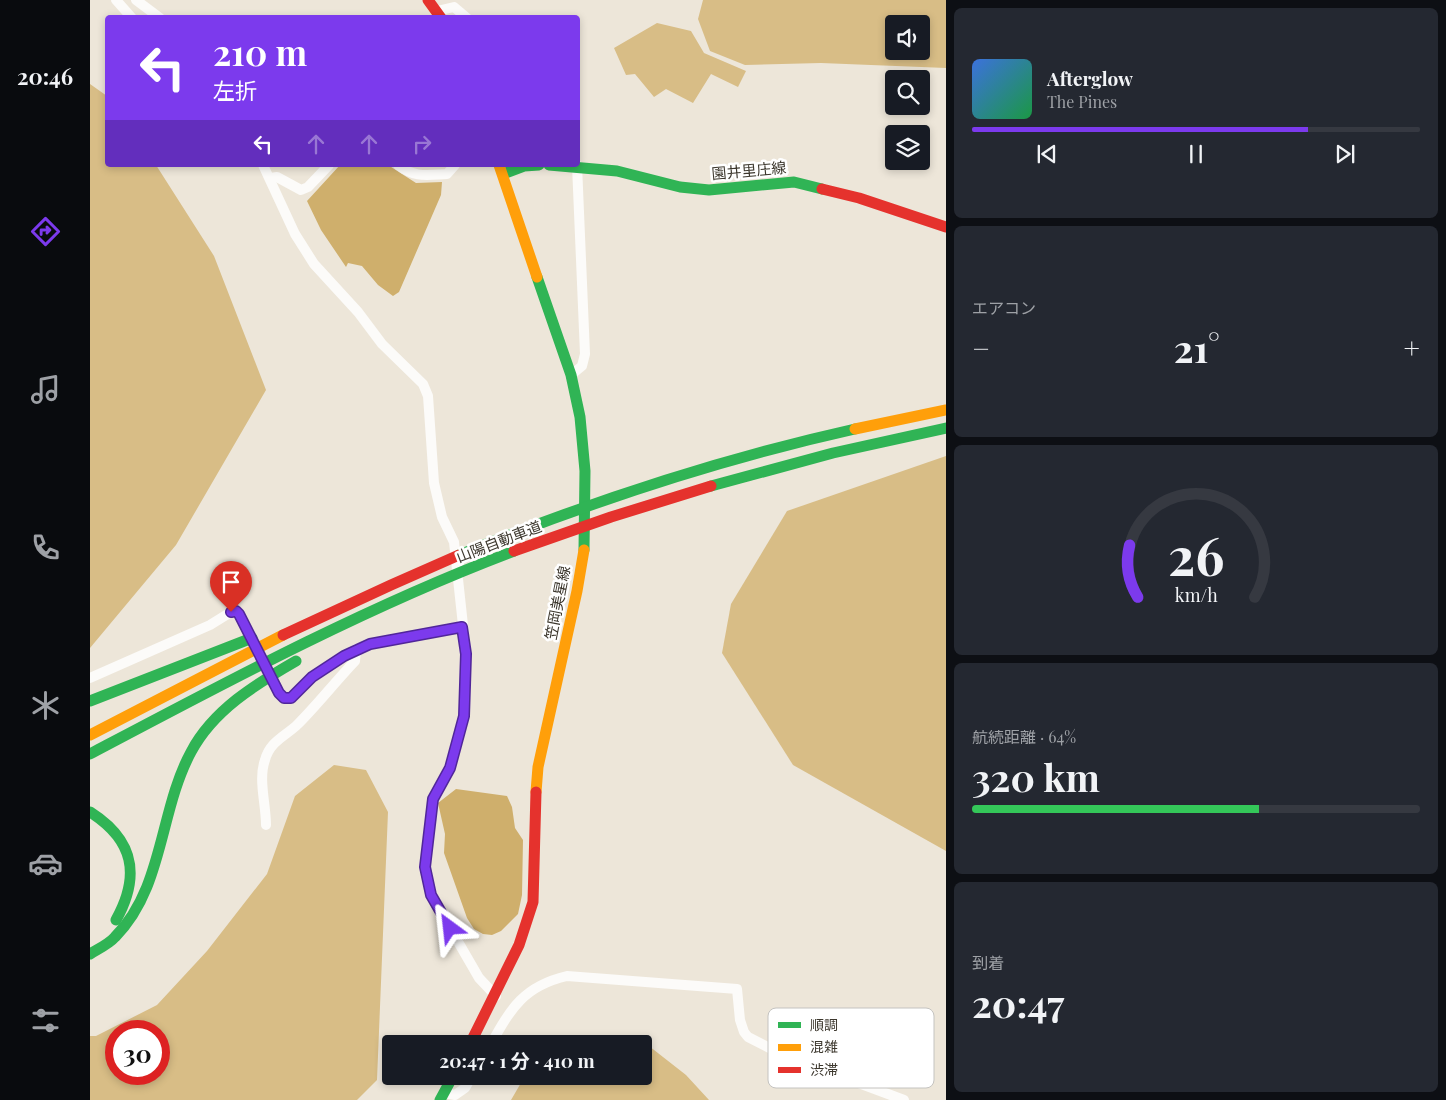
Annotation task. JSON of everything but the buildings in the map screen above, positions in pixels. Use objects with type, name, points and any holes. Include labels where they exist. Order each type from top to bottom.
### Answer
[{"type":"main road","points":[[428,0],[439,14]]},
{"type":"main road","points":[[501,170],[518,167]]},
{"type":"main road","name":"園井里庄線","points":[[577,167],[617,170],[680,187],[709,190],[794,182],[859,198],[946,227]]},
{"type":"main road","name":"笠岡美星線","points":[[475,1035],[520,945],[533,902],[535,801],[538,767],[577,591],[585,541],[585,471],[580,417],[571,374],[501,170]]},
{"type":"main road","name":"山陽自動車道","points":[[90,734],[371,592],[495,540],[605,501],[748,456],[840,433],[946,410]]},
{"type":"main road","name":"山陽自動車道","points":[[90,754],[189,701],[292,650],[502,556],[611,516],[752,473],[843,450],[946,428]]},
{"type":"main road","points":[[90,954],[118,936],[136,911],[146,892],[179,773],[191,750],[212,721],[246,691],[286,666],[447,581]]},
{"type":"main road","points":[[90,701],[371,592]]},
{"type":"main road","points":[[90,812],[104,820],[124,844],[130,858],[132,875],[131,891],[125,908],[103,934],[90,941]]},
{"type":"main road","points":[[442,1097],[448,1085]]},
{"type":"street","points":[[116,0],[129,15]]},
{"type":"street","points":[[136,0],[156,15]]},
{"type":"street","points":[[439,14],[454,7],[463,15]]},
{"type":"street","points":[[264,167],[295,234],[314,264],[358,312],[382,344],[422,384],[428,396],[434,482],[442,517],[454,542],[466,654],[464,716],[450,768],[433,799],[425,867],[431,895],[479,978],[496,996]]},
{"type":"street","points":[[270,178],[277,177],[301,190],[308,187],[327,167]]},
{"type":"street","points":[[401,167],[412,174],[426,175],[447,174],[453,167]]},
{"type":"street","points":[[571,374],[582,366],[585,354],[577,167]]},
{"type":"street","points":[[90,678],[201,629],[236,611],[279,693],[284,698],[291,698],[312,677],[356,649],[370,644],[462,627]]},
{"type":"street","points":[[266,825],[263,781],[264,761],[270,748],[281,736],[296,726],[354,661],[356,649]]},
{"type":"street","points":[[496,1035],[510,1011],[529,993],[548,980],[567,976],[737,990],[740,1020],[744,1032],[748,1037],[768,1047]]},
{"type":"street","points":[[442,1097],[455,1095],[467,1085]]},
{"type":"street","points":[[872,1088],[904,1100]]},
{"type":"shaded area","points":[[703,0],[946,0],[946,68],[821,63],[745,65],[710,51],[698,19]]},
{"type":"shaded area","points":[[657,23],[691,31],[704,53],[746,71],[738,87],[711,74],[693,103],[666,89],[654,97],[635,74],[626,75],[614,48]]},
{"type":"shaded area","points":[[90,84],[105,95],[105,167],[157,167],[214,256],[266,390],[176,545],[90,648]]},
{"type":"shaded area","points":[[338,167],[391,167],[416,183],[442,182],[441,195],[399,292],[393,296],[378,285],[362,266],[348,263],[346,267],[321,230],[307,201]]},
{"type":"shaded area","points":[[946,456],[946,851],[793,765],[722,653],[731,604],[787,511]]},
{"type":"shaded area","points":[[334,765],[366,770],[388,812],[377,1080],[357,1100],[90,1100],[90,1036],[96,1036],[105,1031],[105,1085],[170,1085],[170,1020],[127,1020],[157,1005],[207,951],[267,874],[295,796]]},
{"type":"shaded area","points":[[456,789],[507,796],[512,807],[515,828],[523,840],[522,895],[518,914],[501,931],[492,935],[483,934],[474,929],[467,918],[444,853],[445,834],[438,803]]},
{"type":"shaded area","points":[[652,1048],[686,1075],[709,1100],[511,1100],[520,1085],[652,1085]]},
{"type":"traffic: fast","points":[[503,174],[521,167]]},
{"type":"traffic: fast","points":[[572,167],[617,171],[680,187],[709,190],[794,182],[822,189]]},
{"type":"traffic: fast","points":[[537,277],[571,375],[580,417],[585,471],[584,550]]},
{"type":"traffic: fast","points":[[711,486],[833,453],[946,428]]},
{"type":"traffic: fast","points":[[459,555],[605,500],[704,468],[855,429]]},
{"type":"traffic: fast","points":[[90,754],[246,672],[352,620],[514,551]]},
{"type":"traffic: fast","points":[[90,701],[252,638]]},
{"type":"traffic: fast","points":[[90,954],[115,937],[131,917],[143,896],[181,775],[200,737],[211,723],[237,699],[296,661]]},
{"type":"traffic: fast","points":[[90,812],[116,834],[129,860],[129,888],[116,920]]},
{"type":"traffic: fast","points":[[440,1100],[448,1085]]},
{"type":"traffic: slow","points":[[500,167],[537,277]]},
{"type":"traffic: slow","points":[[855,429],[946,410]]},
{"type":"traffic: slow","points":[[536,792],[538,767],[577,591],[584,550]]},
{"type":"traffic: slow","points":[[90,735],[283,635]]},
{"type":"traffic: jam","points":[[428,0],[439,15]]},
{"type":"traffic: jam","points":[[822,189],[859,198],[946,227]]},
{"type":"traffic: jam","points":[[514,551],[611,517],[711,486]]},
{"type":"traffic: jam","points":[[283,635],[459,555]]},
{"type":"traffic: jam","points":[[474,1035],[519,945],[533,902],[536,792]]},
{"type":"route","points":[[231,612],[236,611],[239,614],[279,693],[284,698],[291,698],[312,677],[356,649],[370,644],[462,627],[466,654],[464,716],[450,768],[433,799],[425,867],[431,895],[450,928]]}]
